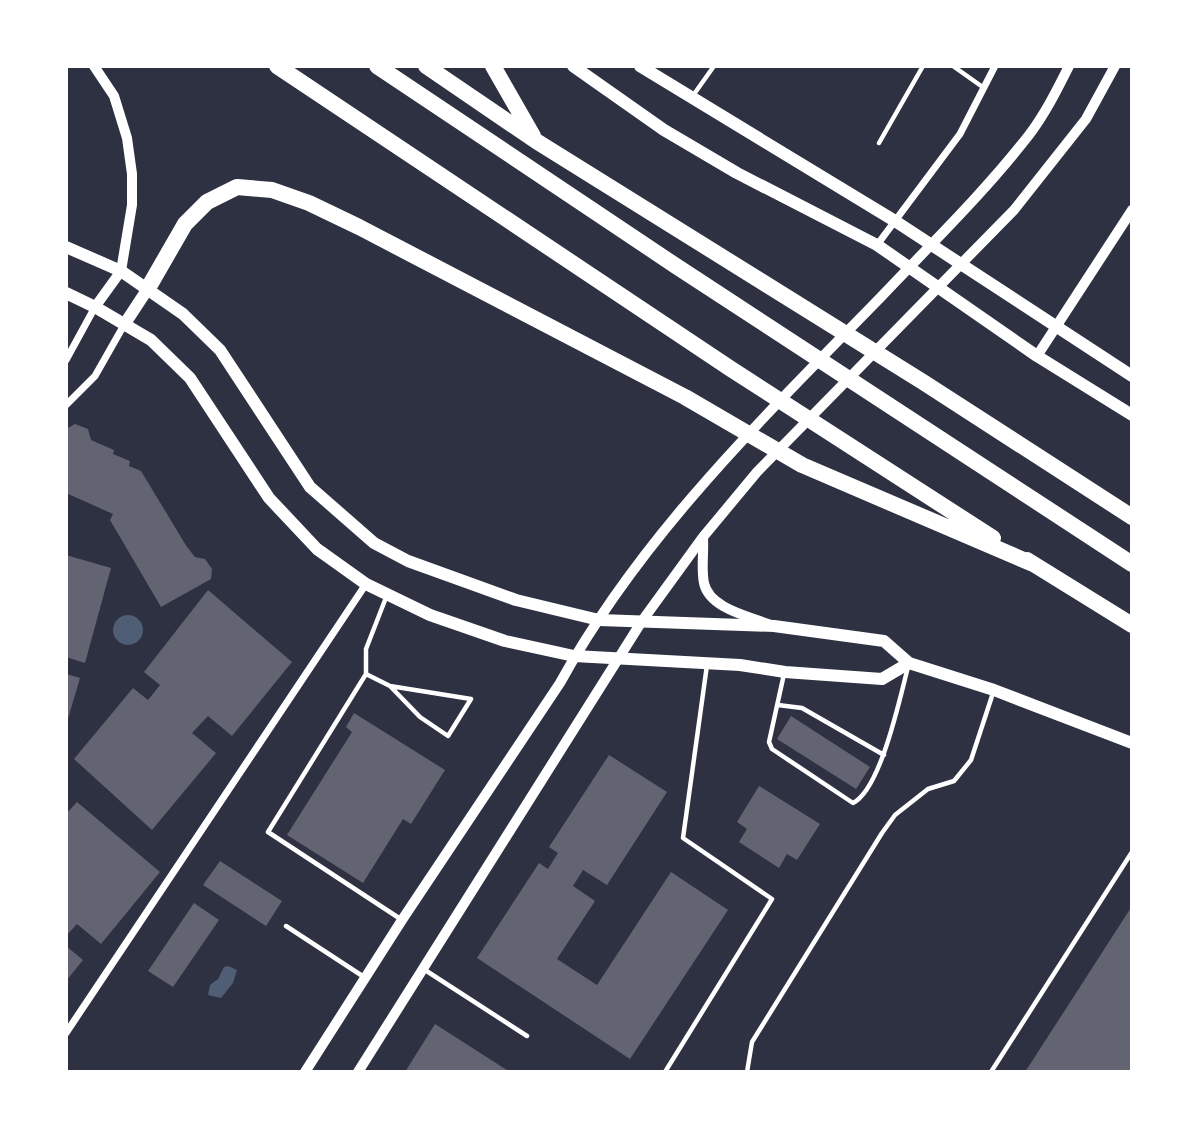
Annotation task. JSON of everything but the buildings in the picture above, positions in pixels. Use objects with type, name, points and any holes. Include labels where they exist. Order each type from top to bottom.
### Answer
[{"type":"highway","points":[[277,66],[719,362],[1132,625]]},
{"type":"highway","points":[[377,66],[676,266],[1132,564]]},
{"type":"highway","points":[[426,66],[536,141],[923,382],[1132,517]]},
{"type":"highway","points":[[493,66],[536,141]]},
{"type":"highway","points":[[147,290],[184,224],[208,202],[237,187],[272,190],[309,203],[359,227],[685,397],[803,465],[1033,564]]},
{"type":"main road","points":[[573,66],[664,130],[737,173],[877,245],[1037,356],[1132,415]]},
{"type":"main road","points":[[640,66],[895,221],[1132,376]]},
{"type":"main road","points":[[66,247],[121,271],[183,314],[220,350],[310,487],[374,542],[408,561],[516,600],[599,620],[774,626],[884,641],[909,663],[994,690],[1132,743]]},
{"type":"main road","points":[[124,325],[147,290]]},
{"type":"main road","points":[[66,293],[151,340],[190,378],[269,498],[317,550],[366,584],[430,615],[505,641],[575,656],[740,665],[785,672],[882,679],[909,663]]},
{"type":"street","points":[[66,360],[95,307],[121,271],[132,205],[132,174],[127,138],[114,96],[94,66]]},
{"type":"street","points":[[877,245],[960,134],[995,66]]},
{"type":"street","points":[[305,1072],[402,920],[560,683],[575,656],[675,514],[728,454],[950,225],[1030,134],[1069,66]]},
{"type":"street","points":[[358,1072],[642,621],[703,537],[757,472],[1014,210],[1086,119],[1115,66]]},
{"type":"street","points":[[1037,356],[1132,210]]},
{"type":"street","points":[[66,405],[94,376],[124,325]]},
{"type":"street","points":[[703,537],[704,584],[709,595],[733,611],[774,626]]},
{"type":"street","points":[[66,1033],[366,584]]},
{"type":"lane","points":[[692,98],[714,66]]},
{"type":"lane","points":[[879,143],[923,66]]},
{"type":"lane","points":[[953,66],[985,89]]},
{"type":"lane","points":[[387,595],[366,649],[366,674],[268,832],[402,920]]},
{"type":"lane","points":[[785,672],[769,742],[772,749],[853,803],[860,799],[884,755],[909,663]]},
{"type":"lane","points":[[665,1072],[772,898],[683,838],[707,664]]},
{"type":"lane","points":[[366,674],[390,686],[471,699],[448,736],[420,717],[390,686]]},
{"type":"lane","points":[[747,1072],[752,1042],[895,815],[928,789],[954,781],[971,760],[994,690]]},
{"type":"lane","points":[[778,705],[802,708],[884,755]]},
{"type":"lane","points":[[990,1072],[1132,852]]},
{"type":"lane","points":[[286,926],[365,978]]},
{"type":"lane","points":[[422,969],[527,1036]]},
{"type":"water","points":[[128,615],[139,619],[143,630],[139,641],[128,645],[117,641],[113,630],[117,619]]},
{"type":"water","points":[[224,967],[237,970],[233,983],[221,998],[208,995],[210,985],[218,979]]}]
